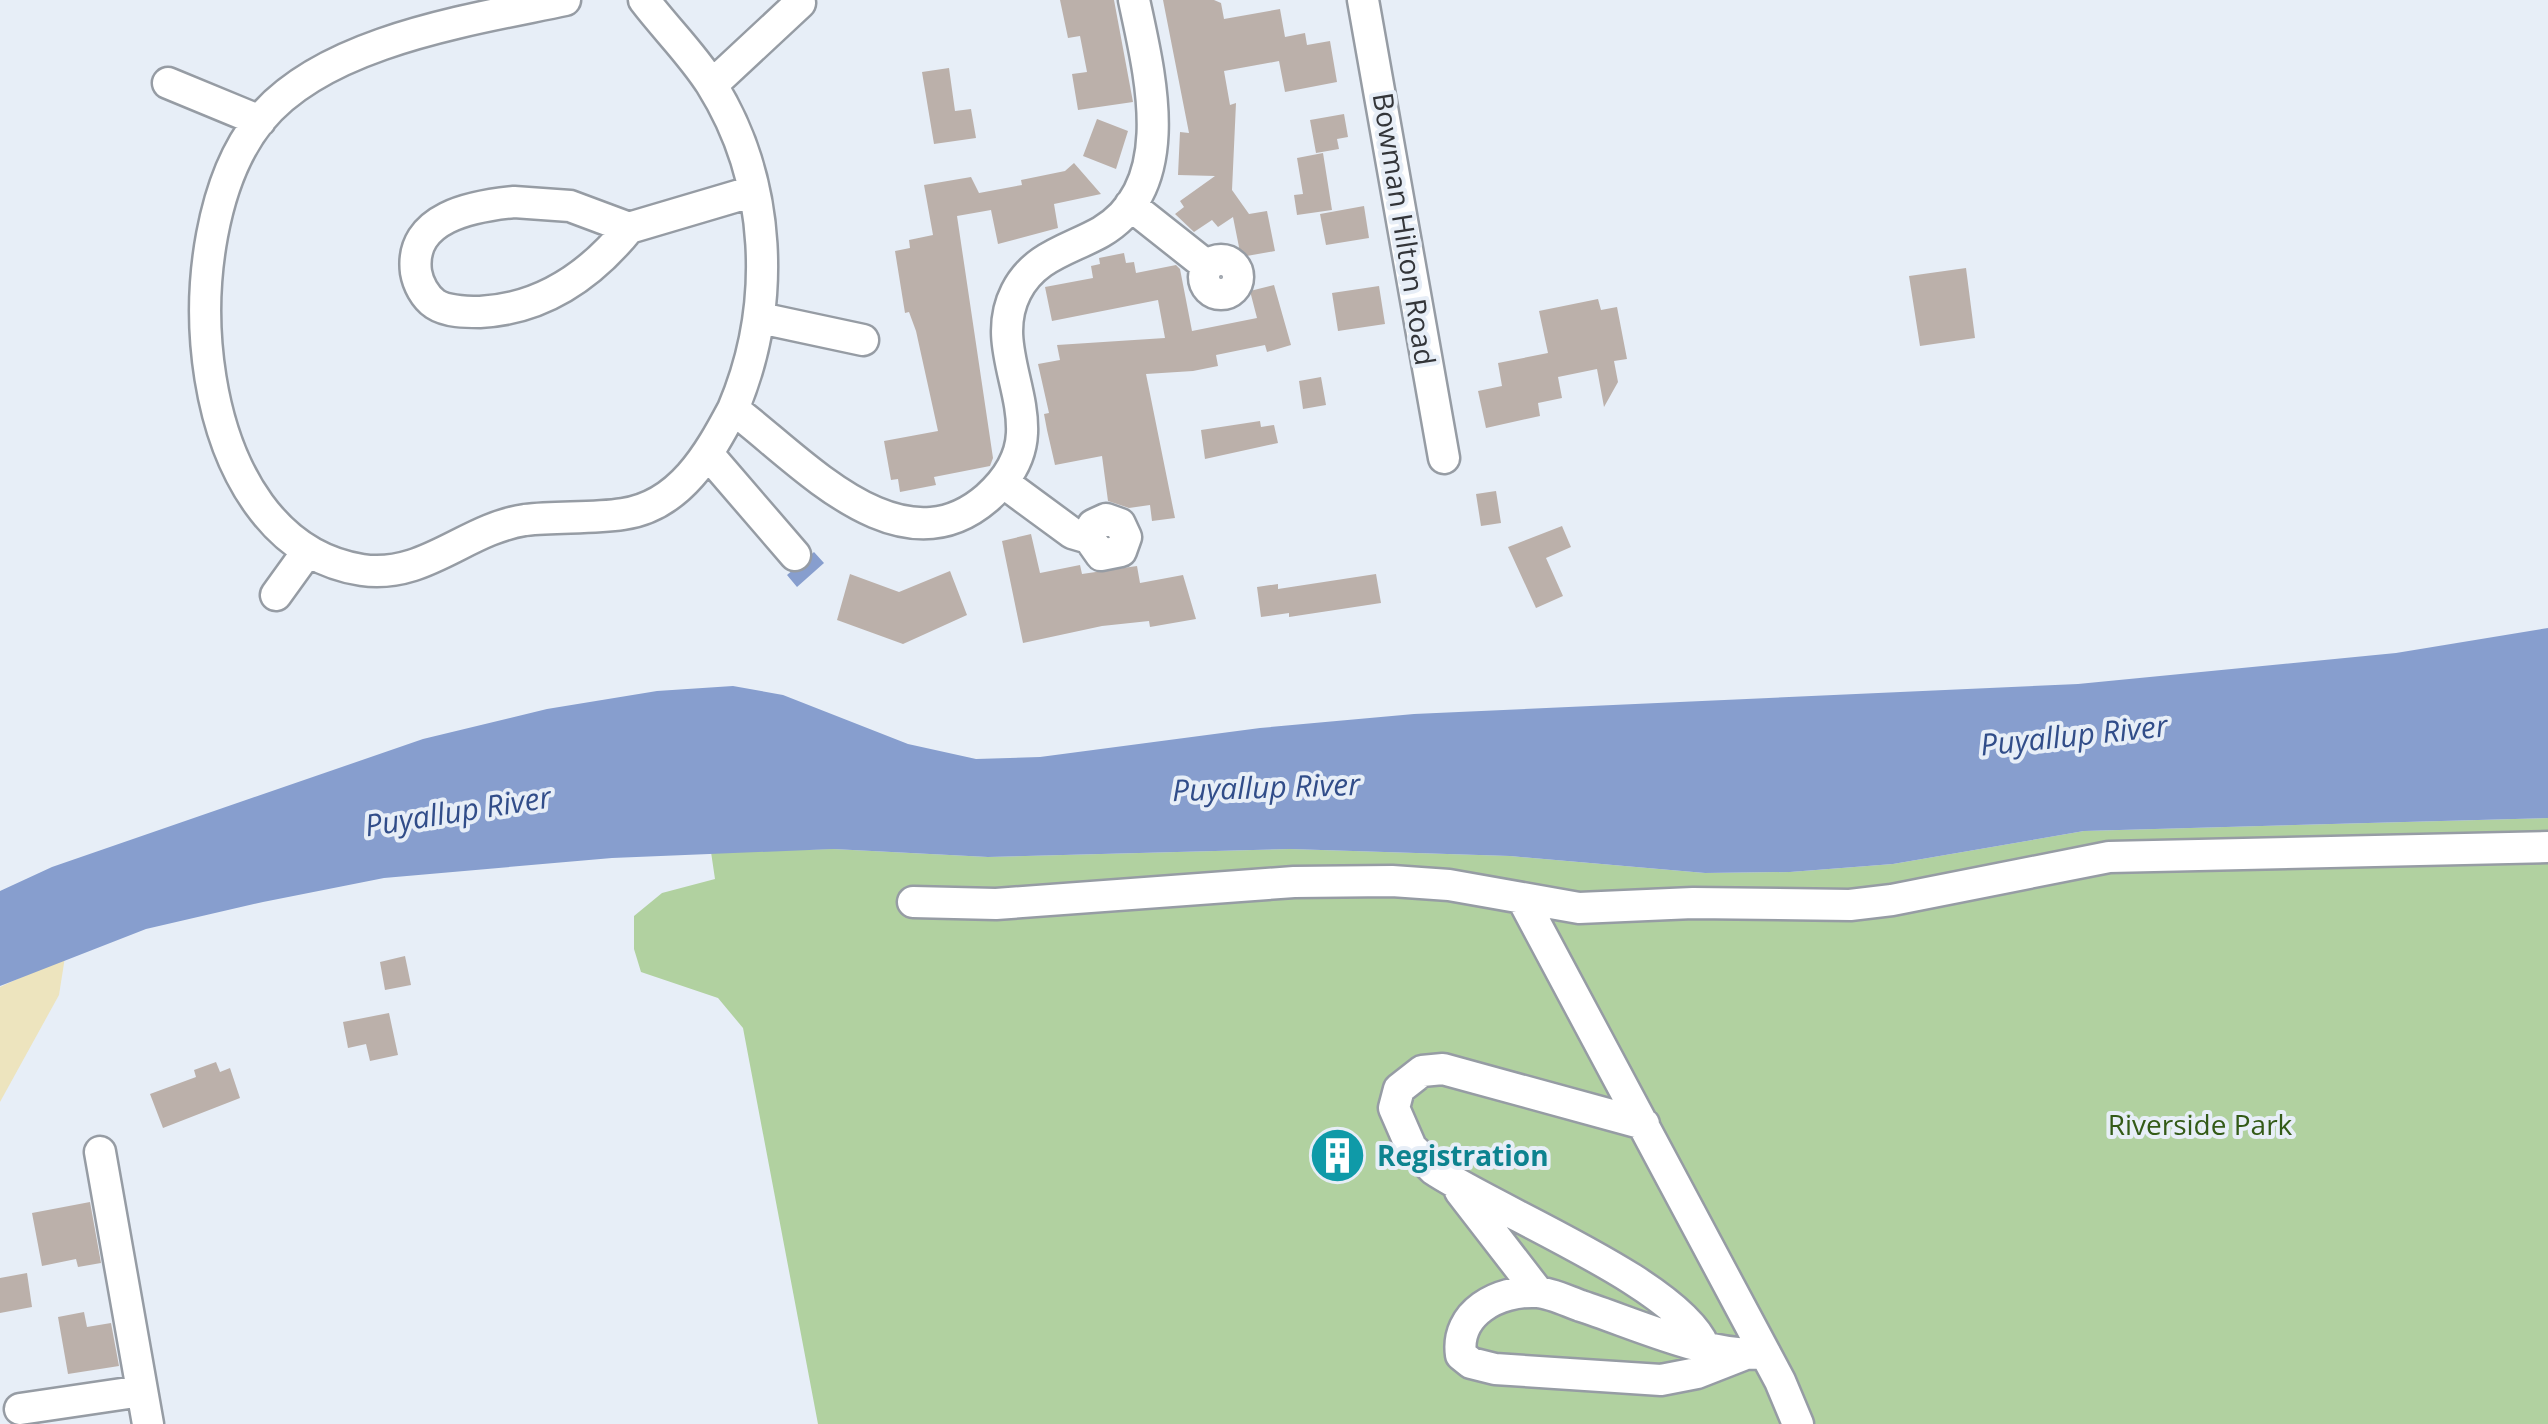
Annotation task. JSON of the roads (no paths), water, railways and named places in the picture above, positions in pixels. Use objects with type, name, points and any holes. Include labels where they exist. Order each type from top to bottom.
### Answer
[{"type":"street","points":[[565,0],[446,26],[377,48],[317,74],[260,120],[224,195],[206,302],[212,387],[238,470],[270,520],[307,552],[360,570],[412,569],[485,531],[524,520],[628,514],[664,498],[692,477],[708,454],[733,408],[760,318],[763,265],[754,190],[741,148],[712,85],[644,0]]},
{"type":"street","points":[[733,408],[827,485],[864,510],[914,522],[950,518],[976,507],[1004,484],[1022,438],[1006,326],[1014,294],[1035,266],[1102,231],[1130,205],[1143,181],[1151,150],[1153,97],[1134,0]]},
{"type":"street","name":"Bowman Hilton Road","points":[[1363,0],[1444,458]]},
{"type":"street","points":[[712,85],[800,3]]},
{"type":"street","points":[[168,83],[260,120]]},
{"type":"street","points":[[629,228],[592,212],[542,202],[473,208],[437,222],[426,234],[415,264],[417,281],[436,305],[449,310],[510,308],[571,282],[610,252],[629,228],[754,190]]},
{"type":"street","points":[[1130,205],[1207,266]]},
{"type":"street","points":[[760,318],[863,340]]},
{"type":"street","points":[[708,454],[795,555]]},
{"type":"street","points":[[1004,484],[1072,532],[1088,538]]},
{"type":"street","points":[[276,595],[307,552]]},
{"type":"street","points":[[913,902],[996,904],[1294,882],[1392,880],[1449,885],[1578,908],[1694,903],[1850,905],[2108,857],[2548,847]]},
{"type":"street","points":[[1523,900],[1644,1124],[1754,1354],[1798,1424]]},
{"type":"street","points":[[1644,1124],[1444,1069],[1422,1071],[1399,1088],[1394,1108],[1411,1147],[1456,1184],[1567,1242],[1651,1293],[1685,1319],[1704,1346]]},
{"type":"street","points":[[100,1152],[148,1424]]},
{"type":"street","points":[[1456,1184],[1538,1292]]},
{"type":"street","points":[[1538,1292],[1704,1346],[1754,1354],[1698,1373],[1661,1380],[1482,1368],[1461,1355],[1459,1334],[1468,1317],[1497,1299],[1538,1292]]},
{"type":"street","points":[[20,1409],[142,1391]]},
{"type":"water","points":[[814,552],[824,563],[797,587],[787,575]]},
{"type":"water","name":"Puyallup River","points":[[2548,628],[2548,818],[2084,831],[1893,864],[1790,872],[1705,873],[1510,856],[1290,849],[988,857],[833,849],[612,858],[384,878],[263,902],[146,929],[0,986],[0,891],[52,867],[423,739],[547,709],[657,691],[733,686],[783,695],[908,744],[976,759],[1040,757],[1260,728],[1414,714],[2078,684],[2396,653]]},
{"type":"place","name":"Registration","points":[[1338,1156]]},
{"type":"park label","name":"Riverside Park","points":[[2200,1125]]}]
